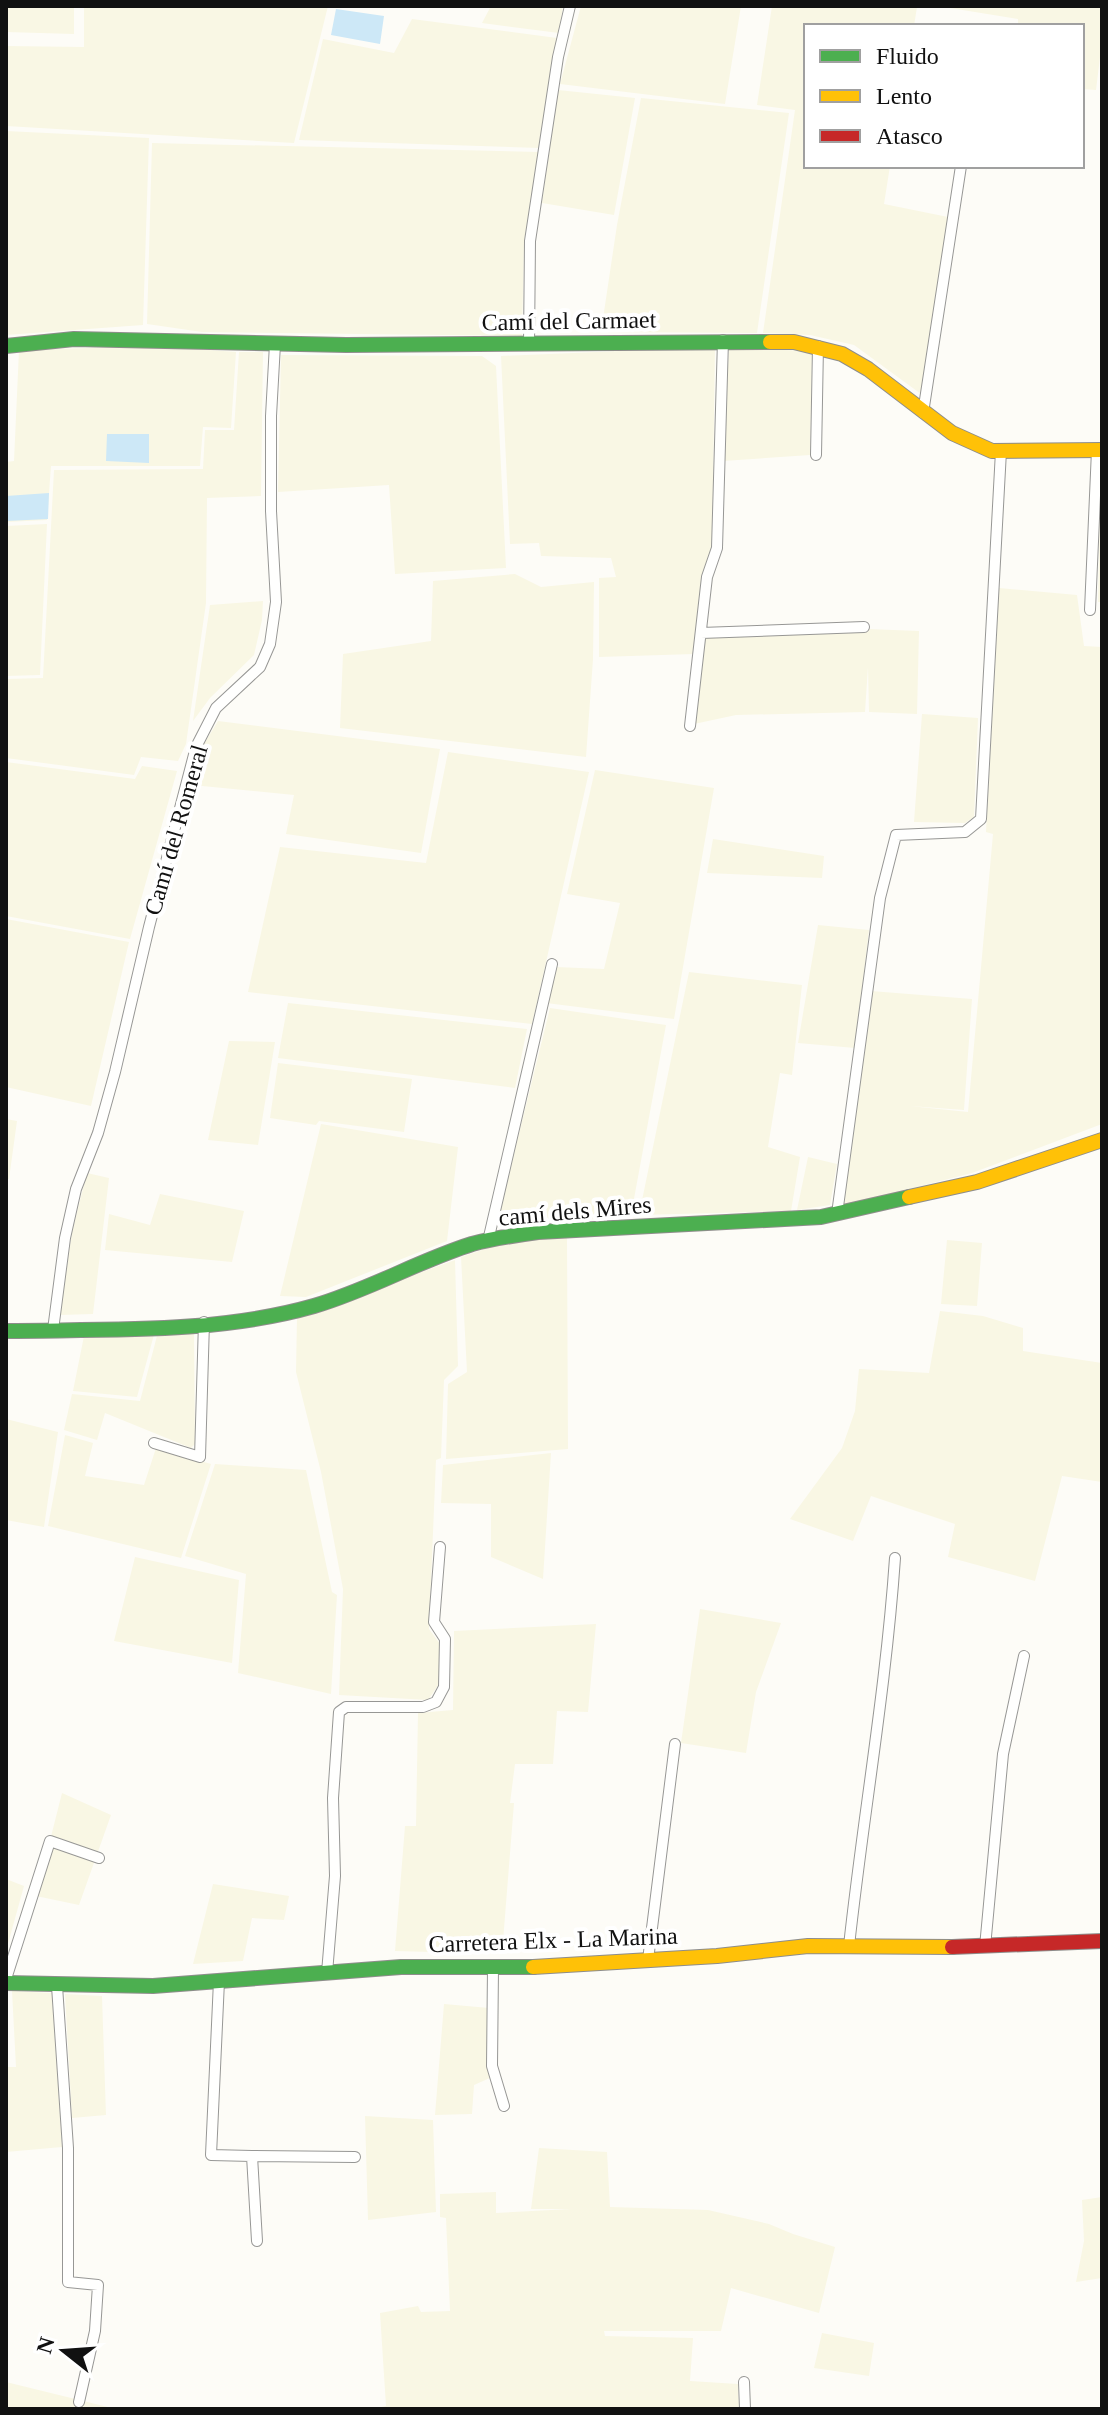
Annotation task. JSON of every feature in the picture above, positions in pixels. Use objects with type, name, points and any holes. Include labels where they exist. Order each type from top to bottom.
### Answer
[{"type":"street","points":[[529,344],[530,241],[558,57],[570,6]]},
{"type":"street","points":[[923,413],[961,168]]},
{"type":"street","name":"Camí del Carmaet","points":[[6,346],[74,339],[275,344],[794,342],[842,354],[868,369],[952,433],[992,451],[1100,450]]},
{"type":"street","points":[[690,726],[707,577],[717,548],[723,340]]},
{"type":"street","name":"Camí del Romeral","points":[[53,1330],[65,1238],[76,1189],[98,1133],[115,1072],[196,747],[216,708],[260,667],[270,644],[276,602],[271,511],[275,344]]},
{"type":"street","points":[[816,455],[818,346]]},
{"type":"street","points":[[1090,610],[1100,450]]},
{"type":"street","points":[[837,1214],[880,898],[896,835],[965,832],[981,819],[1001,451]]},
{"type":"street","points":[[701,633],[864,627]]},
{"type":"street","points":[[488,1241],[552,964]]},
{"type":"street","name":"camí dels Mires","points":[[6,1331],[204,1322],[292,1311],[354,1292],[472,1244],[538,1232],[821,1217],[977,1182],[1102,1140]]},
{"type":"street","points":[[154,1443],[200,1457],[204,1322]]},
{"type":"street","points":[[327,1973],[335,1876],[333,1798],[339,1712],[346,1707],[423,1707],[436,1702],[444,1687],[445,1639],[434,1622],[440,1547]]},
{"type":"street","points":[[849,1946],[861,1836],[889,1646],[895,1558]]},
{"type":"street","points":[[985,1947],[1003,1754],[1024,1656]]},
{"type":"street","points":[[648,1960],[675,1744]]},
{"type":"street","points":[[6,1981],[50,1841],[99,1858]]},
{"type":"street","name":"Carretera Elx - La Marina","points":[[6,1981],[57,1986],[153,1986],[401,1967],[493,1968],[648,1960],[808,1946],[985,1947],[1102,1941]]},
{"type":"street","points":[[493,1968],[492,2066],[504,2106]]},
{"type":"street","points":[[219,1981],[211,2155],[355,2157]]},
{"type":"street","points":[[57,1986],[68,2148],[68,2282],[98,2285],[95,2331],[79,2402]]},
{"type":"street","points":[[252,2156],[257,2241]]},
{"type":"street","points":[[744,2382],[745,2409]]},
{"type":"shaded area","points":[[6,6],[74,6],[74,34],[6,32]]},
{"type":"shaded area","points":[[84,6],[328,6],[294,143],[6,126],[6,46],[84,47]]},
{"type":"shaded area","points":[[491,6],[563,6],[559,33],[482,23]]},
{"type":"shaded area","points":[[581,6],[741,6],[725,104],[560,84]]},
{"type":"shaded area","points":[[772,6],[917,7],[914,24],[804,24],[804,168],[890,168],[884,204],[948,217],[921,394],[854,345],[810,335],[763,333],[795,110],[757,105]]},
{"type":"shaded area","points":[[938,6],[1102,6],[1102,41],[1096,90],[1084,89],[1084,24],[1018,24],[1018,19]]},
{"type":"shaded area","points":[[412,19],[557,38],[540,148],[299,140],[323,39],[394,53]]},
{"type":"shaded area","points":[[558,90],[635,98],[614,215],[542,203]]},
{"type":"shaded area","points":[[641,98],[789,113],[757,333],[601,332]]},
{"type":"shaded area","points":[[6,131],[149,138],[143,325],[6,335]]},
{"type":"shaded area","points":[[152,143],[539,152],[524,241],[522,336],[202,332],[147,324]]},
{"type":"shaded area","points":[[155,346],[236,352],[231,428],[203,427],[200,466],[51,466],[47,520],[6,522],[6,462],[14,461],[19,350]]},
{"type":"shaded area","points":[[715,347],[712,552],[694,654],[599,657],[599,578],[616,577],[611,558],[541,556],[539,543],[510,544],[501,356]]},
{"type":"shaded area","points":[[729,348],[812,351],[810,455],[723,461]]},
{"type":"shaded area","points":[[239,352],[263,352],[261,496],[207,498],[206,603],[186,744],[178,761],[141,757],[134,775],[6,758],[6,679],[43,678],[54,470],[203,469],[205,430],[234,430]]},
{"type":"shaded area","points":[[281,355],[482,356],[496,366],[506,568],[395,574],[389,485],[278,492]]},
{"type":"shaded area","points":[[1101,456],[1102,602],[1098,602]]},
{"type":"shaded area","points":[[47,524],[40,675],[6,676],[6,526]]},
{"type":"shaded area","points":[[515,574],[541,587],[594,582],[593,659],[586,757],[340,728],[343,654],[431,641],[433,581]]},
{"type":"shaded area","points":[[999,588],[1077,595],[1084,646],[1102,647],[1102,1124],[972,1173],[842,1206],[871,991],[972,999],[964,1110],[910,1106],[968,1112],[993,834],[986,832]]},
{"type":"shaded area","points":[[263,601],[254,655],[210,698],[193,721],[210,605]]},
{"type":"shaded area","points":[[868,629],[919,631],[917,714],[869,712],[868,667],[865,712],[736,715],[694,724],[701,638],[741,634],[868,632]]},
{"type":"shaded area","points":[[922,714],[978,718],[974,817],[965,823],[914,822]]},
{"type":"shaded area","points":[[218,721],[440,749],[421,853],[286,834],[294,795],[192,785],[204,744]]},
{"type":"shaded area","points":[[448,752],[589,772],[532,1024],[248,992],[280,847],[426,863]]},
{"type":"shaded area","points":[[6,762],[135,779],[142,766],[177,771],[130,939],[6,916]]},
{"type":"shaded area","points":[[595,770],[714,788],[674,1019],[546,1003],[556,967],[604,969],[620,903],[567,894]]},
{"type":"shaded area","points":[[713,839],[824,856],[822,878],[707,873]]},
{"type":"shaded area","points":[[6,919],[129,942],[91,1106],[6,1087]]},
{"type":"shaded area","points":[[818,925],[869,930],[855,1048],[798,1043]]},
{"type":"shaded area","points":[[689,972],[802,985],[792,1075],[780,1073],[768,1147],[800,1157],[791,1211],[639,1215]]},
{"type":"shaded area","points":[[288,1003],[527,1029],[515,1088],[278,1058]]},
{"type":"shaded area","points":[[550,1008],[666,1025],[631,1215],[496,1227]]},
{"type":"shaded area","points":[[229,1041],[275,1042],[258,1145],[208,1140]]},
{"type":"shaded area","points":[[278,1063],[412,1079],[404,1132],[270,1118]]},
{"type":"shaded area","points":[[6,1119],[17,1121],[9,1179],[6,1179]]},
{"type":"shaded area","points":[[321,1124],[458,1147],[447,1241],[306,1297],[280,1296]]},
{"type":"shaded area","points":[[808,1157],[837,1164],[830,1205],[797,1210]]},
{"type":"shaded area","points":[[87,1173],[109,1178],[93,1314],[60,1315],[72,1232]]},
{"type":"shaded area","points":[[160,1194],[244,1211],[232,1262],[105,1250],[109,1214],[150,1225]]},
{"type":"shaded area","points":[[567,1237],[568,1449],[446,1459],[448,1384],[467,1372],[461,1257],[503,1243]]},
{"type":"shaded area","points":[[947,1240],[982,1243],[977,1306],[941,1304]]},
{"type":"shaded area","points":[[455,1260],[458,1366],[444,1380],[441,1458],[436,1460],[429,1629],[440,1644],[439,1684],[428,1700],[339,1695],[343,1589],[321,1472],[296,1372],[297,1317]]},
{"type":"shaded area","points":[[940,1311],[983,1316],[1023,1328],[1023,1351],[1102,1363],[1102,1482],[1062,1476],[1035,1581],[948,1557],[955,1524],[871,1496],[853,1541],[790,1519],[842,1448],[855,1411],[859,1369],[929,1373]]},
{"type":"shaded area","points":[[155,1331],[137,1397],[73,1391],[84,1336]]},
{"type":"shaded area","points":[[158,1332],[194,1332],[195,1444],[191,1448],[105,1413],[97,1440],[64,1430],[72,1394],[140,1401]]},
{"type":"shaded area","points":[[6,1419],[58,1432],[44,1527],[6,1520]]},
{"type":"shaded area","points":[[65,1435],[93,1443],[85,1476],[144,1485],[156,1448],[211,1464],[181,1558],[48,1526]]},
{"type":"shaded area","points":[[551,1453],[543,1579],[491,1557],[491,1504],[441,1503],[443,1465]]},
{"type":"shaded area","points":[[215,1464],[306,1470],[332,1592],[337,1595],[331,1694],[238,1673],[246,1574],[185,1556]]},
{"type":"shaded area","points":[[135,1557],[239,1580],[232,1663],[114,1641]]},
{"type":"shaded area","points":[[700,1609],[781,1623],[756,1692],[746,1753],[681,1743]]},
{"type":"shaded area","points":[[596,1624],[588,1712],[557,1711],[553,1764],[515,1764],[502,1954],[395,1951],[405,1826],[416,1826],[418,1713],[453,1710],[454,1631]]},
{"type":"shaded area","points":[[62,1793],[111,1815],[79,1905],[36,1896]]},
{"type":"shaded area","points":[[6,1879],[24,1886],[6,1951]]},
{"type":"shaded area","points":[[213,1884],[289,1896],[284,1920],[252,1918],[243,1961],[193,1964]]},
{"type":"shaded area","points":[[12,1991],[52,1993],[62,2147],[6,2152],[6,2067],[16,2067]]},
{"type":"shaded area","points":[[65,1994],[102,1996],[106,2115],[72,2118]]},
{"type":"shaded area","points":[[444,2004],[489,2008],[488,2073],[492,2077],[474,2085],[472,2114],[435,2115]]},
{"type":"shaded area","points":[[365,2116],[433,2120],[436,2212],[368,2220]]},
{"type":"shaded area","points":[[539,2148],[607,2152],[610,2207],[708,2210],[769,2224],[835,2247],[819,2313],[731,2288],[721,2331],[604,2331],[605,2336],[693,2338],[690,2381],[738,2384],[739,2409],[371,2409],[386,2406],[380,2313],[418,2306],[421,2312],[450,2311],[446,2218],[440,2217],[440,2194],[496,2192],[496,2213],[571,2209],[531,2209]]},
{"type":"shaded area","points":[[1102,2197],[1102,2278],[1076,2282],[1084,2241],[1082,2200]]},
{"type":"shaded area","points":[[822,2333],[874,2343],[869,2376],[814,2368]]},
{"type":"shaded area","points":[[6,2382],[116,2409],[6,2409]]},
{"type":"water","points":[[336,9],[384,16],[380,44],[331,35]]},
{"type":"water","points":[[107,434],[149,434],[149,463],[106,461]]},
{"type":"water","points":[[49,493],[48,519],[6,521],[6,496]]},
{"type":"traffic: fast","points":[[6,346],[74,339],[346,345],[770,342]]},
{"type":"traffic: fast","points":[[6,1331],[122,1330],[239,1321],[314,1306],[452,1251],[497,1238],[538,1232],[821,1217],[909,1197]]},
{"type":"traffic: fast","points":[[6,1983],[153,1986],[401,1967],[533,1967]]},
{"type":"traffic: slow","points":[[770,342],[794,342],[842,354],[868,369],[952,433],[992,451],[1102,450]]},
{"type":"traffic: slow","points":[[909,1197],[977,1182],[1102,1140]]},
{"type":"traffic: slow","points":[[533,1967],[717,1956],[808,1946],[952,1947]]},
{"type":"traffic: jam","points":[[952,1947],[1102,1941]]}]
